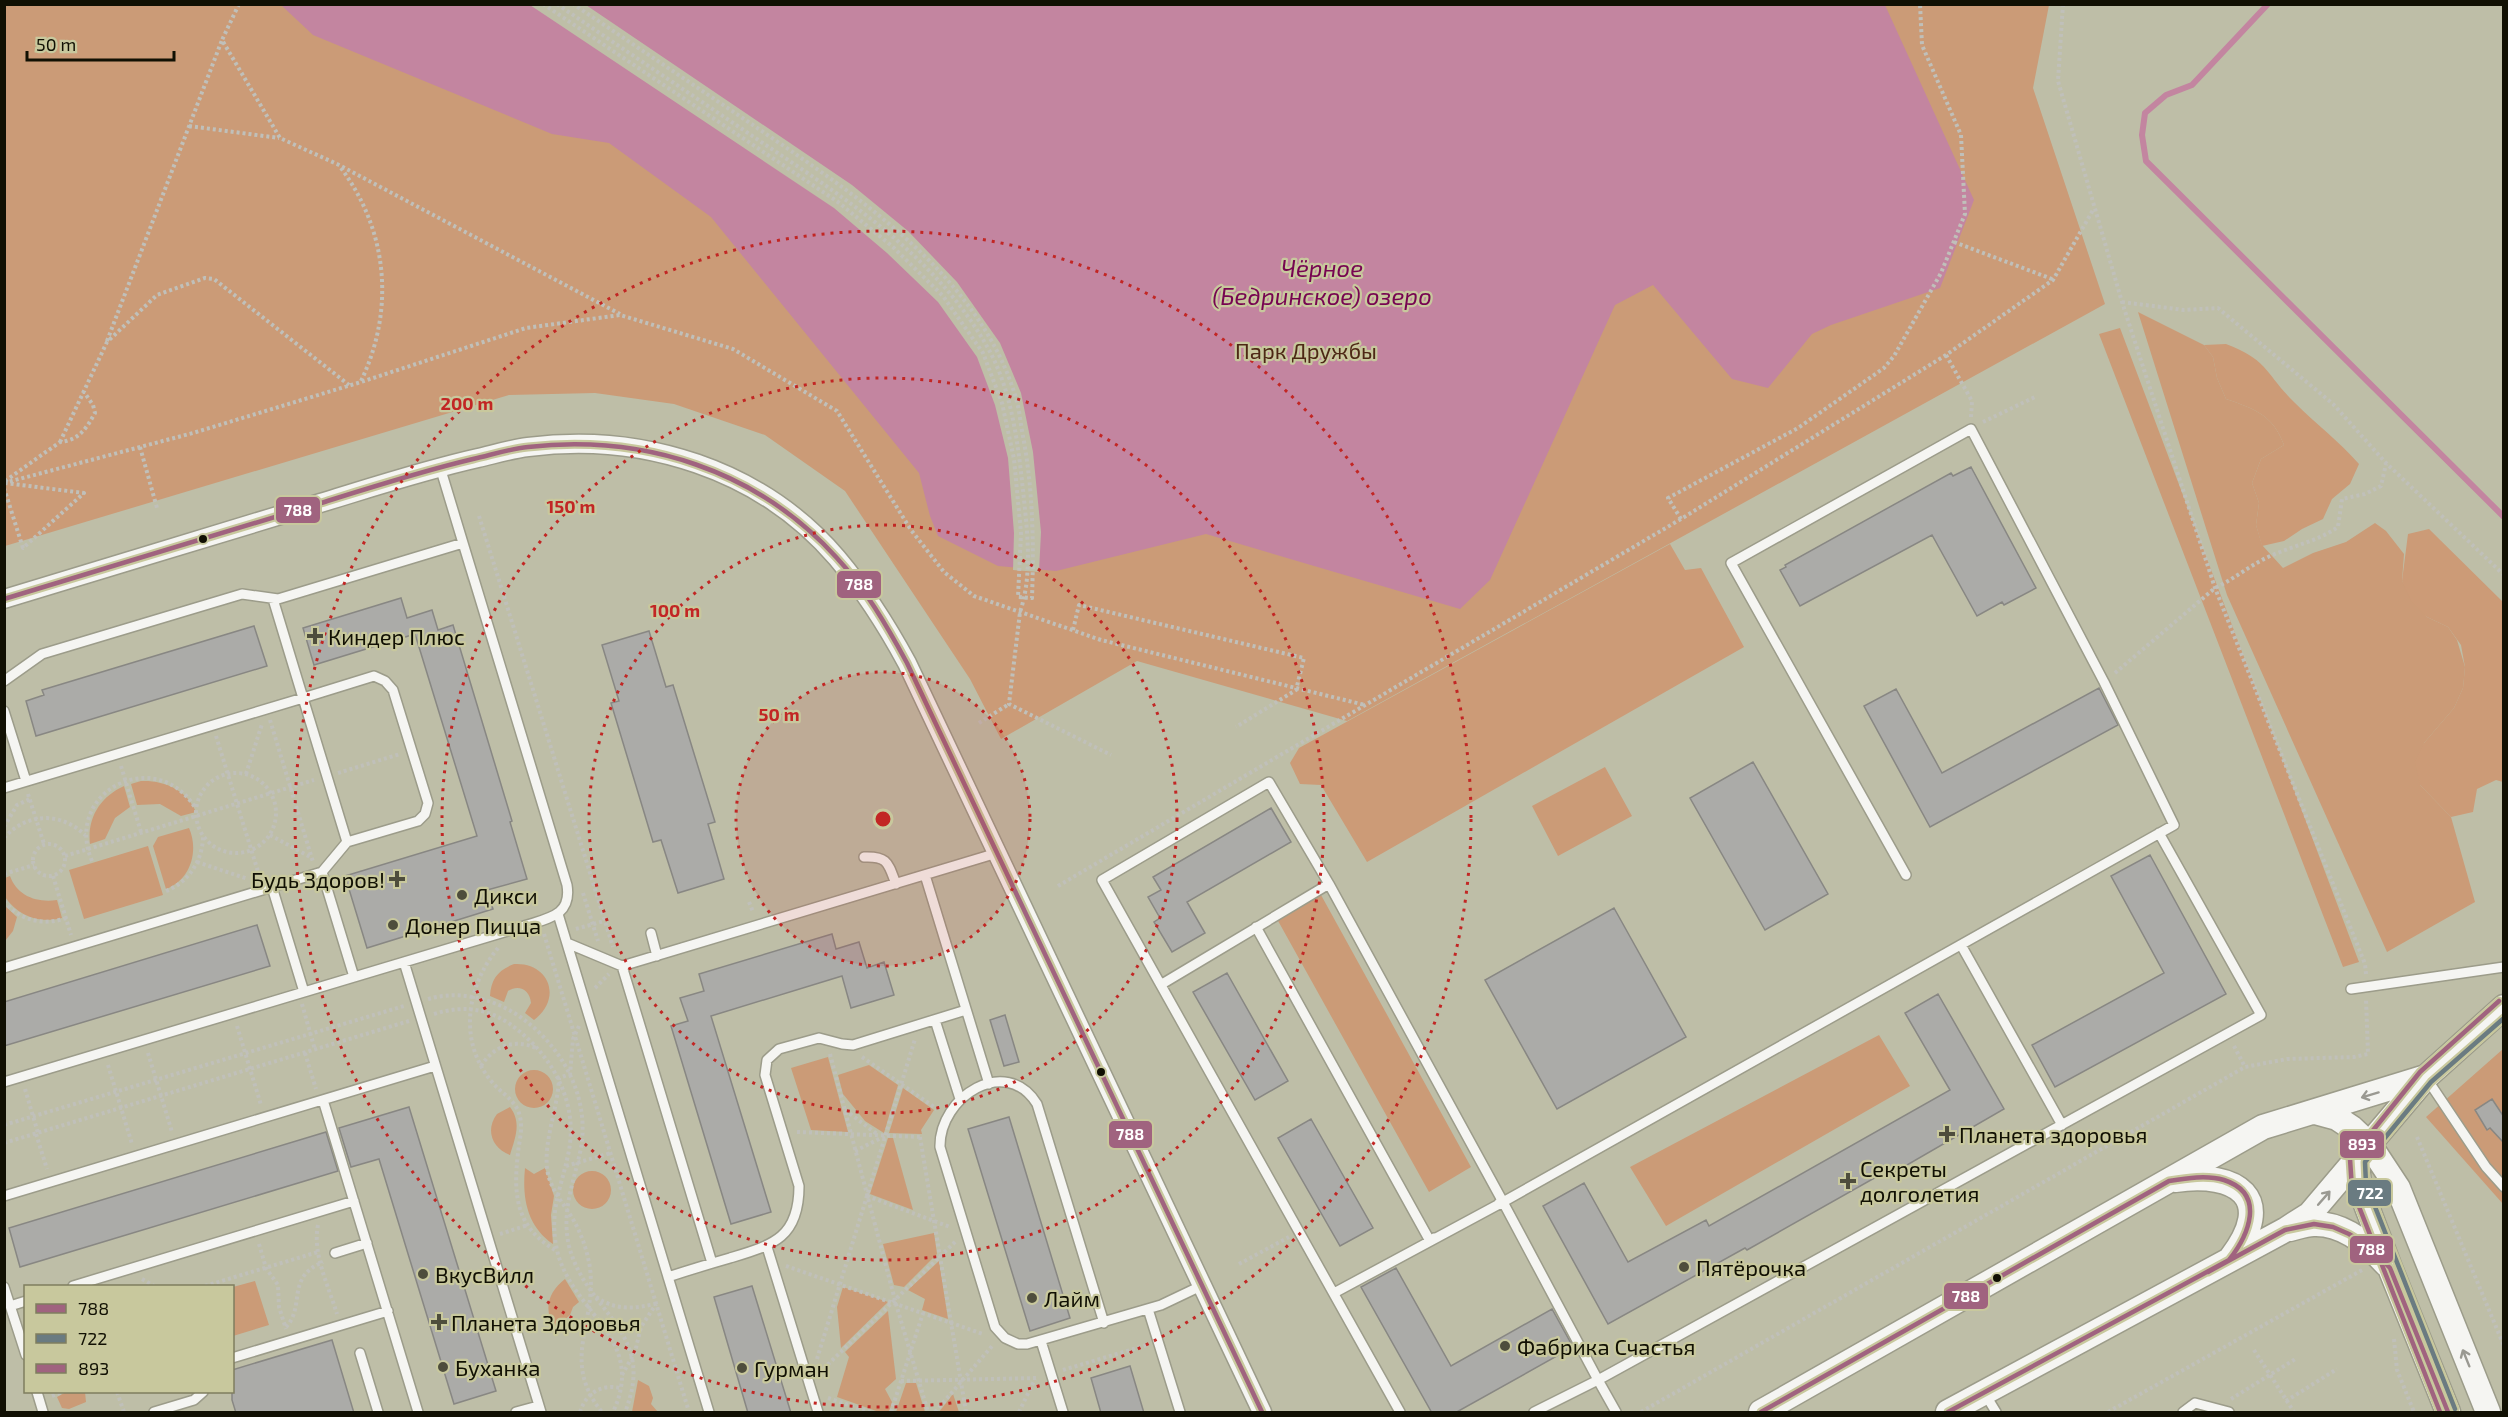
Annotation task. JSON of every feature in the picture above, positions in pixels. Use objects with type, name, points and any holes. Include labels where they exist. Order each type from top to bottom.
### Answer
[{"type":"main road","points":[[1948,1413],[1990,1402],[2310,1214],[2426,1077],[2504,1007]]},
{"type":"main road","points":[[1761,1413],[2271,1123],[2315,1112],[2426,1077]]},
{"type":"main road","points":[[2315,1112],[2337,1119],[2352,1128],[2363,1152],[2398,1188],[2488,1413]]},
{"type":"main road","points":[[2363,1152],[2359,1186],[2379,1273]]},
{"type":"main road","points":[[2169,1181],[2220,1179],[2233,1183],[2243,1193],[2250,1204],[2251,1219],[2239,1248],[2229,1260]]},
{"type":"main road","points":[[2285,1230],[2314,1224],[2333,1227],[2367,1245],[2448,1413]]},
{"type":"street","points":[[4,599],[440,467],[527,447],[591,443],[645,449],[688,460],[737,480],[771,501],[797,520],[836,557],[880,616],[907,663],[1262,1413]]},
{"type":"lane","points":[[1334,1293],[1503,1202],[2174,825],[2104,682],[1971,429],[1731,562],[1906,875]]},
{"type":"lane","points":[[4,1082],[540,921],[558,914],[567,902],[567,885],[440,467]]},
{"type":"lane","points":[[4,681],[42,654],[64,647],[242,594],[254,594],[273,599],[463,543]]},
{"type":"lane","points":[[273,599],[347,842]]},
{"type":"lane","points":[[4,788],[374,676],[380,678],[393,690],[428,803],[425,814],[418,820],[347,842],[320,873],[4,968]]},
{"type":"lane","points":[[4,711],[25,782]]},
{"type":"lane","points":[[1400,1413],[1102,880],[1269,782],[1329,884],[1616,1413]]},
{"type":"lane","points":[[1534,1413],[2261,1015],[2159,833]]},
{"type":"lane","points":[[567,943],[620,966],[997,853]]},
{"type":"lane","points":[[864,857],[877,856],[888,863],[896,884]]},
{"type":"lane","points":[[320,873],[354,977]]},
{"type":"lane","points":[[925,875],[989,1084]]},
{"type":"lane","points":[[1162,984],[1329,884]]},
{"type":"lane","points":[[272,888],[301,993]]},
{"type":"lane","points":[[558,914],[709,1413]]},
{"type":"lane","points":[[1256,927],[1430,1240]]},
{"type":"lane","points":[[651,933],[657,956]]},
{"type":"lane","points":[[1961,945],[2062,1125]]},
{"type":"lane","points":[[404,962],[540,1409],[516,1413]]},
{"type":"lane","points":[[620,966],[712,1263]]},
{"type":"lane","points":[[2351,988],[2504,967]]},
{"type":"lane","points":[[668,1277],[767,1246],[790,1226],[799,1201],[799,1186],[765,1075],[767,1060],[779,1048],[810,1039],[826,1039],[844,1045],[857,1043],[966,1010]]},
{"type":"lane","points":[[935,1020],[960,1099]]},
{"type":"lane","points":[[4,1196],[435,1066]]},
{"type":"lane","points":[[2426,1077],[2486,1167],[2504,1187]]},
{"type":"lane","points":[[1104,1323],[1038,1104],[1019,1085],[1000,1082],[970,1091],[960,1099],[947,1116],[940,1137],[940,1147],[999,1337],[1018,1344],[1041,1341],[1104,1323],[1148,1309],[1203,1285]]},
{"type":"lane","points":[[321,1100],[418,1413]]},
{"type":"lane","points":[[80,1285],[354,1201]]},
{"type":"lane","points":[[335,1253],[367,1243]]},
{"type":"lane","points":[[767,1246],[818,1413]]},
{"type":"lane","points":[[4,1287],[24,1349]]},
{"type":"lane","points":[[10,1306],[24,1302]]},
{"type":"lane","points":[[1148,1309],[1179,1413]]},
{"type":"lane","points":[[234,1357],[388,1311]]},
{"type":"lane","points":[[1041,1341],[1062,1413]]},
{"type":"lane","points":[[360,1353],[378,1413]]},
{"type":"lane","points":[[37,1393],[43,1413]]},
{"type":"lane","points":[[154,1413],[194,1400],[202,1393]]},
{"type":"lane","points":[[2183,1413],[2195,1403],[2229,1413]]},
{"type":"path","points":[[4,484],[60,442],[107,342],[222,40],[239,4]]},
{"type":"path","points":[[543,4],[838,202],[892,247],[943,296],[983,353],[1002,403],[1014,459],[1021,533],[1018,597],[1032,598],[1034,534],[1027,455],[1015,396],[995,347],[952,285],[904,236],[848,190],[573,4]]},
{"type":"path","points":[[557,4],[843,197],[899,242],[948,291],[989,351],[1008,399],[1020,457],[1028,534],[1025,598],[1020,612],[1008,704],[979,723]]},
{"type":"path","points":[[1681,519],[1668,498],[1798,428],[1884,368],[1894,356],[1941,273],[1965,214],[1960,135],[1922,45],[1920,4]]},
{"type":"path","points":[[1641,1413],[2244,1066],[2287,1059],[2354,1057],[2368,1054],[2365,964],[2215,588],[2094,210],[2058,81],[2063,4]]},
{"type":"path","points":[[222,40],[280,138]]},
{"type":"path","points":[[189,126],[280,138],[339,165],[620,315],[733,349],[837,411],[911,530],[944,572],[974,597],[1101,640],[1296,690],[1365,705]]},
{"type":"path","points":[[339,165],[357,190],[380,253],[383,284],[376,342],[361,382]]},
{"type":"path","points":[[1058,886],[1681,519],[1946,355],[2053,280],[2094,210]]},
{"type":"path","points":[[1953,242],[2053,280]]},
{"type":"path","points":[[107,342],[157,296],[205,278],[214,279],[349,386]]},
{"type":"path","points":[[2122,302],[2184,310],[2218,308],[2333,404],[2386,463],[2504,575]]},
{"type":"path","points":[[4,484],[193,434],[526,328],[620,315]]},
{"type":"path","points":[[1946,355],[1972,400],[1971,429],[2035,397]]},
{"type":"path","points":[[60,442],[70,441],[85,431],[95,413],[84,391]]},
{"type":"path","points":[[140,447],[157,507]]},
{"type":"path","points":[[2104,682],[2215,588],[2234,579],[2253,565],[2323,537],[2338,527],[2342,499],[2365,494],[2381,486],[2386,463]]},
{"type":"path","points":[[4,484],[84,493],[23,548],[4,484]]},
{"type":"path","points":[[479,516],[604,921],[620,966],[584,999]]},
{"type":"path","points":[[1073,630],[1079,605],[1304,658],[1296,690],[1236,727]]},
{"type":"path","points":[[1008,704],[1111,755]]},
{"type":"path","points":[[246,774],[267,709]]},
{"type":"path","points":[[267,709],[312,858],[320,873]]},
{"type":"path","points":[[197,862],[261,883],[213,725]]},
{"type":"path","points":[[65,855],[412,750]]},
{"type":"path","points":[[117,754],[141,832]]},
{"type":"path","points":[[228,774],[246,774],[265,785],[271,793],[277,814],[270,835],[262,844],[251,850],[233,853],[224,851],[216,848],[203,835],[196,816],[198,800],[210,783],[228,774]]},
{"type":"path","points":[[92,861],[87,849],[88,821],[96,804],[109,790],[125,781],[144,778],[162,780],[186,795],[196,810]]},
{"type":"path","points":[[25,782],[44,844]]},
{"type":"path","points":[[4,827],[17,805],[30,799]]},
{"type":"path","points":[[4,838],[17,826],[36,818],[58,818],[86,835]]},
{"type":"path","points":[[166,891],[186,878],[197,862],[201,853],[203,835]]},
{"type":"path","points":[[270,835],[312,858]]},
{"type":"path","points":[[44,844],[54,844],[65,855],[65,866],[53,876],[41,874],[34,865],[34,853],[44,844]]},
{"type":"path","points":[[4,874],[34,865]]},
{"type":"path","points":[[53,876],[75,947]]},
{"type":"path","points":[[4,901],[16,913],[36,921],[47,922],[66,918]]},
{"type":"path","points":[[540,921],[689,1413]]},
{"type":"path","points":[[563,933],[604,921]]},
{"type":"path","points":[[524,926],[501,945],[488,960],[478,978],[470,1009],[471,1040],[481,1067],[492,1083],[513,1102],[519,1112],[521,1126],[515,1188],[518,1204],[528,1226],[543,1242],[558,1252]]},
{"type":"path","points":[[301,993],[315,1050]]},
{"type":"path","points":[[4,1125],[441,995],[472,997],[507,1008],[531,1024],[560,1056],[570,1074],[582,1111],[582,1135],[566,1208],[567,1237],[573,1259],[591,1293],[622,1330],[632,1358]]},
{"type":"path","points":[[4,1143],[448,1010],[470,1009],[502,1019],[515,1027],[541,1050],[559,1078],[568,1104],[571,1127],[565,1167],[556,1194],[554,1223],[558,1252],[571,1284],[604,1325],[614,1343],[621,1375],[613,1413]]},
{"type":"path","points":[[233,1013],[265,1117]]},
{"type":"path","points":[[570,1074],[574,1034],[588,1013]]},
{"type":"path","points":[[810,1385],[919,1025]]},
{"type":"path","points":[[2228,1033],[2244,1066]]},
{"type":"path","points":[[826,1039],[894,1302],[928,1413]]},
{"type":"path","points":[[144,1040],[176,1144]]},
{"type":"path","points":[[481,1067],[492,1053],[509,1044],[523,1043],[541,1050]]},
{"type":"path","points":[[844,1045],[947,1116]]},
{"type":"path","points":[[104,1052],[136,1156]]},
{"type":"path","points":[[305,1053],[321,1100]]},
{"type":"path","points":[[559,1078],[570,1074]]},
{"type":"path","points":[[22,1077],[51,1182]]},
{"type":"path","points":[[559,1078],[547,1162],[556,1194],[583,1240],[590,1270],[591,1293],[580,1355],[583,1377],[590,1395],[602,1413]]},
{"type":"path","points":[[845,1110],[878,1135]]},
{"type":"path","points":[[783,1131],[940,1137]]},
{"type":"path","points":[[855,1151],[886,1135]]},
{"type":"path","points":[[920,1137],[966,1413]]},
{"type":"path","points":[[2417,1137],[2504,1346]]},
{"type":"path","points":[[565,1167],[629,1148]]},
{"type":"path","points":[[810,1385],[965,1232],[867,1196]]},
{"type":"path","points":[[324,1211],[317,1231],[318,1252],[340,1326]]},
{"type":"path","points":[[487,1238],[528,1226]]},
{"type":"path","points":[[255,1231],[266,1268],[278,1286],[279,1307],[290,1341]]},
{"type":"path","points":[[1239,1264],[1300,1232]]},
{"type":"path","points":[[211,1285],[318,1252]]},
{"type":"path","points":[[772,1261],[951,1323],[999,1337],[960,1380],[935,1413]]},
{"type":"path","points":[[285,1328],[294,1314],[300,1282],[310,1269],[321,1263]]},
{"type":"path","points":[[2108,1413],[2346,1278],[2365,1269],[2379,1273]]},
{"type":"path","points":[[141,1279],[151,1285]]},
{"type":"path","points":[[591,1293],[606,1303],[622,1308],[636,1308],[656,1303]]},
{"type":"path","points":[[624,1413],[632,1384],[632,1358],[641,1327],[656,1303]]},
{"type":"path","points":[[891,1413],[923,1313]]},
{"type":"path","points":[[2390,1328],[2394,1338],[2397,1370],[2414,1413]]},
{"type":"path","points":[[901,1381],[1035,1379],[1158,1341]]},
{"type":"path","points":[[2254,1350],[2294,1413]]},
{"type":"path","points":[[621,1375],[632,1358]]},
{"type":"path","points":[[2215,1408],[2297,1358]]},
{"type":"path","points":[[2286,1401],[2337,1370]]},
{"type":"path","points":[[1018,1413],[1035,1379]]},
{"type":"path","points":[[810,1385],[870,1413]]},
{"type":"path","points":[[579,1413],[590,1395],[610,1386],[620,1388]]},
{"type":"path","points":[[117,1393],[124,1413]]},
{"type":"green space","name":"Парк Дружбы","points":[[5,5],[2049,5],[2033,88],[2105,304],[1347,721],[1137,661],[1001,739],[970,679],[845,491],[765,435],[674,404],[595,393],[509,395],[5,546]]},
{"type":"green space","points":[[2138,312],[2204,345],[2213,357],[2217,378],[2226,399],[2262,414],[2280,435],[2284,445],[2261,459],[2252,483],[2259,503],[2256,525],[2262,545],[2283,568],[2313,553],[2346,542],[2375,523],[2386,531],[2404,554],[2402,581],[2427,617],[2448,627],[2457,640],[2465,667],[2463,688],[2454,708],[2424,743],[2420,785],[2451,817],[2475,902],[2387,952],[2227,595]]},
{"type":"green space","points":[[2120,328],[2359,962],[2343,967],[2099,334]]},
{"type":"green space","points":[[1605,767],[1632,816],[1558,856],[1532,806]]},
{"type":"green space","points":[[141,781],[158,782],[174,788],[187,798],[196,812],[181,816],[160,804],[137,805],[131,784]]},
{"type":"green space","points":[[124,786],[130,807],[115,818],[105,839],[90,844],[91,826],[97,809],[108,796]]},
{"type":"green space","points":[[189,828],[193,846],[191,863],[182,879],[166,889],[153,846],[158,837]]},
{"type":"green space","points":[[148,846],[163,895],[84,919],[69,870]]},
{"type":"green space","points":[[10,876],[17,889],[29,897],[57,900],[62,918],[37,919],[16,909],[5,897],[5,878]]},
{"type":"green space","points":[[1321,895],[1471,1167],[1429,1192],[1277,919]]},
{"type":"green space","points":[[5,906],[17,917],[13,931],[5,941]]},
{"type":"green space","points":[[514,964],[536,969],[548,983],[550,992],[548,1002],[534,1020],[525,1013],[531,1003],[529,995],[520,988],[508,991],[504,1002],[490,996],[496,976]]},
{"type":"green space","points":[[1879,1035],[1910,1086],[1666,1226],[1630,1167]]},
{"type":"green space","points":[[2503,1049],[2503,1204],[2426,1117]]},
{"type":"green space","points":[[828,1057],[848,1132],[811,1130],[791,1068]]},
{"type":"green space","points":[[869,1065],[898,1085],[884,1133],[865,1121],[843,1094],[838,1075]]},
{"type":"green space","points":[[534,1070],[541,1071],[547,1076],[552,1082],[552,1096],[547,1102],[541,1107],[534,1108],[527,1107],[521,1102],[516,1096],[515,1089],[516,1082],[521,1076],[527,1071]]},
{"type":"green space","points":[[903,1088],[934,1110],[921,1130],[922,1134],[889,1133]]},
{"type":"green space","points":[[510,1107],[517,1125],[510,1155],[495,1143],[491,1126],[497,1114]]},
{"type":"green space","points":[[888,1138],[893,1138],[913,1210],[870,1194]]},
{"type":"green space","points":[[525,1168],[534,1174],[545,1168],[554,1196],[551,1215],[553,1244],[537,1229],[528,1211],[524,1190]]},
{"type":"green space","points":[[592,1171],[605,1177],[611,1190],[605,1203],[592,1209],[579,1203],[573,1190],[579,1177]]},
{"type":"green space","points":[[934,1233],[937,1254],[904,1287],[894,1285],[883,1244]]},
{"type":"green space","points":[[939,1261],[948,1319],[922,1310],[925,1299],[908,1290]]},
{"type":"green space","points":[[565,1279],[579,1302],[573,1307],[570,1315],[555,1329],[549,1315],[549,1302],[559,1284]]},
{"type":"green space","points":[[255,1281],[269,1325],[234,1336],[234,1287]]},
{"type":"green space","points":[[843,1287],[888,1302],[841,1348],[837,1307]]},
{"type":"green space","points":[[888,1311],[896,1379],[885,1389],[892,1402],[889,1412],[879,1412],[837,1397],[849,1357],[845,1352]]},
{"type":"green space","points":[[638,1380],[649,1386],[653,1398],[651,1404],[658,1412],[632,1412]]},
{"type":"green space","points":[[906,1383],[916,1383],[925,1412],[896,1412]]},
{"type":"green space","points":[[64,1393],[85,1393],[86,1402],[69,1409],[62,1408],[57,1397]]},
{"type":"green space","points":[[953,1394],[959,1412],[939,1412]]},
{"type":"shaded area","points":[[2226,344],[2259,362],[2285,393],[2359,464],[2350,484],[2332,499],[2323,519],[2284,541],[2262,546],[2256,525],[2259,503],[2252,483],[2261,459],[2284,445],[2280,435],[2262,415],[2226,399],[2217,378],[2213,357],[2204,345]]},
{"type":"shaded area","points":[[2429,529],[2503,602],[2503,782],[2496,780],[2477,789],[2473,812],[2451,817],[2420,785],[2415,761],[2424,743],[2454,708],[2463,688],[2465,667],[2461,645],[2448,627],[2427,617],[2411,601],[2402,581],[2408,534]]},
{"type":"shaded area","points":[[1670,544],[1685,570],[1701,568],[1744,647],[1367,862],[1321,785],[1300,784],[1290,763],[1299,748]]},
{"type":"water","name":"Чёрное (Бедринское) озеро","points":[[281,5],[1885,5],[1974,200],[1940,288],[1831,325],[1812,334],[1768,388],[1732,379],[1653,285],[1615,305],[1490,580],[1460,609],[1206,534],[1056,571],[998,566],[938,536],[930,516],[919,473],[711,217],[609,143],[552,134],[313,35]]},
{"type":"pier","points":[[530,5],[586,5],[852,185],[908,231],[957,282],[1000,343],[1021,393],[1033,452],[1041,532],[1039,572],[1013,570],[1014,533],[1008,458],[995,405],[977,357],[938,302],[887,253],[834,208]]},
{"type":"building","points":[[1971,467],[2036,588],[2004,605],[2002,602],[1977,616],[1932,535],[1800,606],[1780,570],[1786,567],[1785,565],[1951,473],[1953,476]]},
{"type":"building","points":[[401,598],[407,618],[432,610],[438,630],[453,625],[512,821],[510,822],[527,879],[487,890],[493,909],[367,948],[345,876],[477,836],[415,634],[314,665],[303,628]]},
{"type":"building","points":[[254,626],[267,666],[36,736],[26,701],[44,695],[42,690]]},
{"type":"building","points":[[649,631],[666,687],[673,685],[715,822],[708,824],[724,879],[678,893],[661,840],[653,842],[611,703],[619,701],[602,645]]},
{"type":"building","points":[[2099,688],[2118,725],[1930,827],[1864,706],[1896,689],[1942,773]]},
{"type":"building","points":[[1753,762],[1828,894],[1765,930],[1690,798]]},
{"type":"building","points":[[1271,808],[1291,842],[1187,902],[1205,933],[1172,952],[1154,922],[1160,918],[1148,897],[1161,890],[1153,877]]},
{"type":"building","points":[[2150,855],[2226,994],[2055,1087],[2032,1045],[2164,973],[2111,876]]},
{"type":"building","points":[[1614,908],[1686,1037],[1557,1109],[1485,980]]},
{"type":"building","points":[[257,925],[270,966],[4,1046],[4,1002]]},
{"type":"building","points":[[832,934],[836,949],[859,942],[867,968],[884,962],[894,995],[851,1008],[842,976],[711,1016],[771,1212],[731,1224],[671,1026],[688,1021],[680,998],[704,991],[699,974]]},
{"type":"building","points":[[1227,973],[1288,1081],[1255,1100],[1193,992]]},
{"type":"building","points":[[1938,994],[2004,1109],[1888,1176],[1885,1172],[1747,1250],[1745,1248],[1608,1324],[1543,1206],[1584,1183],[1628,1262],[1706,1220],[1709,1226],[1950,1090],[1905,1013]]},
{"type":"building","points":[[1005,1015],[1019,1062],[1004,1066],[990,1020]]},
{"type":"building","points":[[2492,1099],[2504,1117],[2504,1143],[2490,1128],[2487,1130],[2475,1110]]},
{"type":"building","points":[[409,1107],[496,1391],[454,1404],[379,1159],[351,1167],[339,1128]]},
{"type":"building","points":[[1009,1117],[1070,1318],[1030,1331],[968,1129]]},
{"type":"building","points":[[1311,1119],[1373,1228],[1340,1246],[1278,1138]]},
{"type":"building","points":[[326,1132],[338,1171],[20,1267],[9,1228]]},
{"type":"building","points":[[1396,1268],[1451,1366],[1552,1309],[1573,1347],[1455,1413],[1432,1413],[1361,1287]]},
{"type":"building","points":[[752,1286],[791,1413],[748,1413],[714,1297]]},
{"type":"building","points":[[332,1340],[354,1413],[236,1413],[232,1400],[234,1369]]},
{"type":"building","points":[[1130,1366],[1144,1413],[1101,1413],[1091,1378]]},
{"type":"waterway","points":[[2268,4],[2192,85],[2166,95],[2145,113],[2142,135],[2146,161],[2504,517]]},
{"type":"transit line","name":"788","points":[[4,599],[416,474],[528,447],[571,444],[614,446],[656,453],[696,464],[771,501],[805,527],[847,569],[892,635],[1262,1412]]},
{"type":"transit line","name":"893","points":[[2440,1412],[2352,1189],[2350,1159],[2420,1072],[2499,1001]]},
{"type":"transit line","name":"722","points":[[2455,1409],[2366,1184],[2365,1162],[2431,1082],[2504,1018]]},
{"type":"transit line","name":"788","points":[[1761,1412],[2169,1181],[2217,1178],[2237,1186],[2246,1195],[2250,1216],[2247,1228],[2229,1260],[1948,1412]]},
{"type":"transit line","name":"788","points":[[2208,1272],[2285,1230],[2314,1224],[2333,1227],[2349,1234],[2367,1245],[2390,1268],[2448,1412]]},
{"type":"place","name":"Киндер Плюс","points":[[315,636]]},
{"type":"place","name":"Будь Здоров!","points":[[397,879]]},
{"type":"place","name":"Дикси","points":[[462,895]]},
{"type":"place","name":"Донер Пицца","points":[[393,925]]},
{"type":"place","name":"Планета здоровья","points":[[1947,1134]]},
{"type":"place","name":"Секреты долголетия","points":[[1848,1181]]},
{"type":"place","name":"Пятёрочка","points":[[1684,1267]]},
{"type":"place","name":"ВкусВилл","points":[[423,1274]]},
{"type":"place","name":"Лайм","points":[[1032,1298]]},
{"type":"place","name":"Планета Здоровья","points":[[439,1322]]},
{"type":"place","name":"Фабрика Счастья","points":[[1505,1346]]},
{"type":"place","name":"Буханка","points":[[443,1367]]},
{"type":"place","name":"Гурман","points":[[742,1368]]}]
